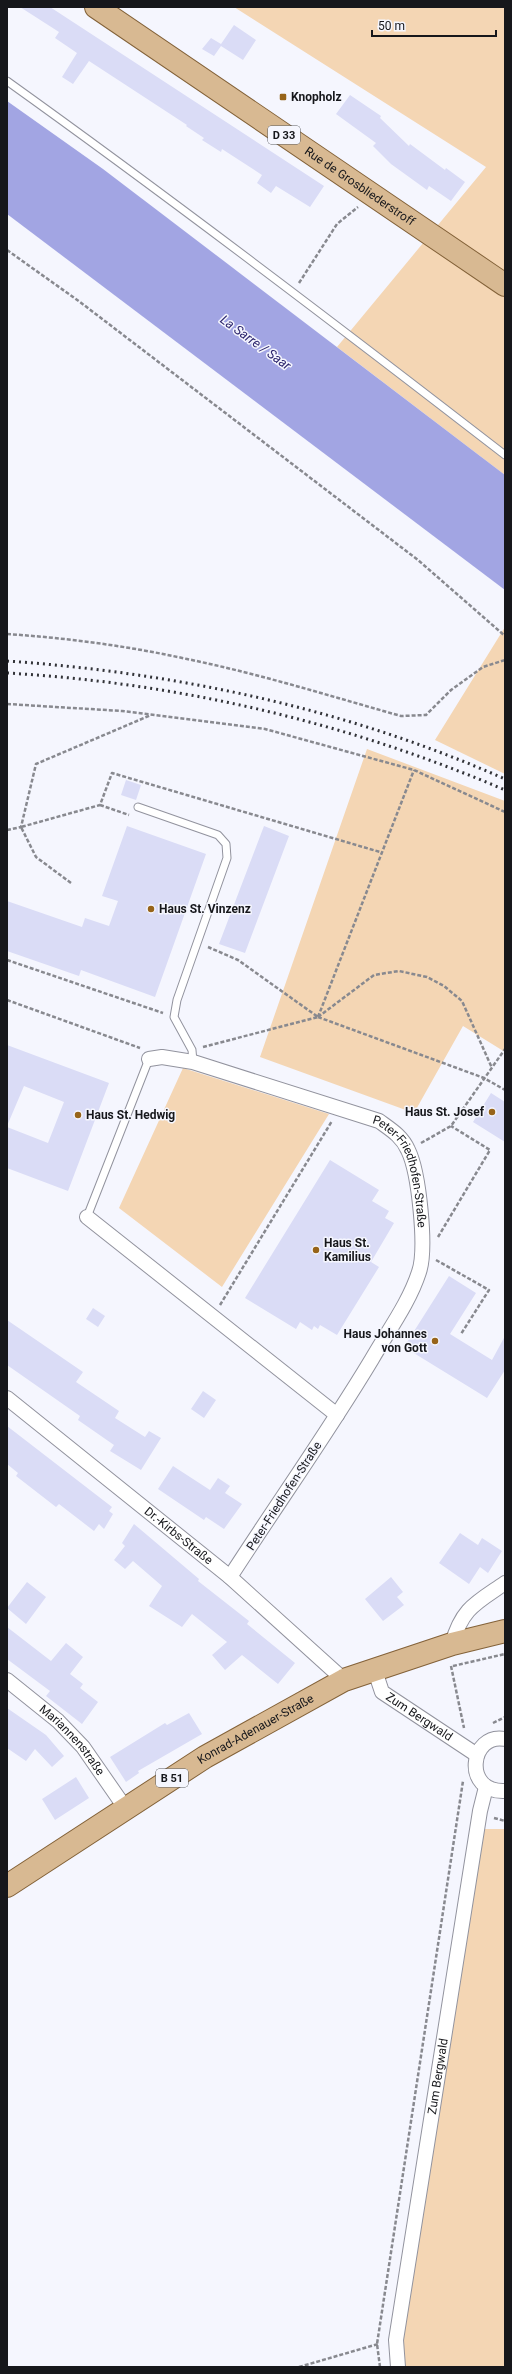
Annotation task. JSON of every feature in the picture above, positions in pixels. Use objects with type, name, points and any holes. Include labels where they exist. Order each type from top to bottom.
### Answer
[{"type":"main road","name":"Rue de Grosbliederstroff","points":[[96,7],[505,285]]},
{"type":"main road","name":"Konrad-Adenauer-Straße","points":[[7,1886],[205,1757],[344,1680],[376,1675],[452,1644],[505,1631]]},
{"type":"street","name":"Peter-Friedhofen-Straße","points":[[149,1060],[162,1056],[193,1056],[340,1109],[379,1121],[396,1132],[409,1150],[416,1180],[425,1254],[420,1272],[406,1301],[337,1415],[230,1577]]},
{"type":"street","points":[[88,1218],[337,1415]]},
{"type":"street","name":"Dr.-Kirbs-Straße","points":[[7,1398],[230,1577],[344,1680]]},
{"type":"street","points":[[452,1644],[458,1623],[465,1612],[505,1583]]},
{"type":"street","name":"Zum Bergwald","points":[[376,1675],[382,1692],[477,1755]]},
{"type":"street","name":"Mariannenstraße","points":[[7,1680],[58,1722],[83,1747],[126,1809]]},
{"type":"street","points":[[505,1739],[492,1740],[483,1746],[477,1755],[475,1769],[477,1776],[486,1787],[505,1791]]},
{"type":"street","name":"Zum Bergwald","points":[[398,2367],[396,2340],[479,1819],[486,1787]]},
{"type":"lane","points":[[7,81],[112,156],[294,292],[505,455]]},
{"type":"lane","points":[[138,807],[218,835],[226,844],[227,858],[177,1000],[174,1017],[193,1056]]},
{"type":"lane","points":[[88,1218],[149,1060]]},
{"type":"path","points":[[294,292],[337,224],[359,206]]},
{"type":"path","points":[[7,250],[80,302],[418,560],[505,636]]},
{"type":"path","points":[[7,634],[62,638],[186,658],[278,680],[401,716],[417,717],[426,715],[451,690],[483,667],[505,660]]},
{"type":"path","points":[[7,704],[151,714],[265,729],[414,770],[505,812]]},
{"type":"path","points":[[71,883],[36,857],[21,827],[36,764],[151,714]]},
{"type":"path","points":[[318,1017],[380,852],[414,770]]},
{"type":"path","points":[[100,805],[112,773],[380,852]]},
{"type":"path","points":[[7,830],[100,805],[134,816],[138,807]]},
{"type":"path","points":[[198,943],[238,960],[318,1017],[484,1078],[505,1090]]},
{"type":"path","points":[[7,960],[174,1017]]},
{"type":"path","points":[[193,1056],[318,1017],[374,975],[398,971],[427,977],[444,986],[462,1001],[492,1068]]},
{"type":"path","points":[[7,1000],[139,1046],[149,1060]]},
{"type":"path","points":[[409,1150],[451,1126],[505,1049]]},
{"type":"path","points":[[213,1317],[340,1109]]},
{"type":"path","points":[[451,1126],[490,1150],[425,1254],[489,1290],[461,1334]]},
{"type":"path","points":[[451,1666],[465,1732]]},
{"type":"path","points":[[380,2367],[377,2344],[463,1777]]},
{"type":"path","points":[[490,1816],[505,1821]]},
{"type":"path","points":[[300,2367],[377,2344],[396,2340]]},
{"type":"shaded area","points":[[234,7],[505,7],[505,475],[337,347],[486,167]]},
{"type":"shaded area","points":[[505,627],[505,774],[435,740]]},
{"type":"shaded area","points":[[367,749],[505,801],[505,1052],[463,1026],[414,1113],[260,1057]]},
{"type":"shaded area","points":[[183,1068],[329,1114],[222,1287],[119,1208]]},
{"type":"shaded area","points":[[483,1829],[505,1829],[505,2367],[403,2367],[401,2339]]},
{"type":"water","name":"La Sarre / Saar","points":[[7,101],[103,169],[505,475],[505,590],[7,214]]},
{"type":"building","points":[[20,7],[50,7],[324,186],[310,207],[276,186],[271,193],[257,183],[262,175],[222,149],[221,152],[202,140],[204,138],[186,126],[187,125],[89,61],[73,84],[62,77],[77,53],[55,38],[59,32]]},
{"type":"building","points":[[234,25],[256,40],[243,60],[221,46],[214,56],[202,49],[211,38],[221,44]]},
{"type":"building","points":[[350,95],[381,116],[380,118],[409,146],[410,144],[445,170],[446,168],[465,182],[451,201],[429,186],[427,190],[391,164],[373,146],[376,143],[336,114]]},
{"type":"building","points":[[126,780],[141,785],[136,800],[121,795]]},
{"type":"building","name":"Haus St. Vinzenz","points":[[127,826],[206,854],[155,997],[81,970],[79,976],[7,951],[7,901],[82,927],[85,918],[109,926],[118,901],[102,896]]},
{"type":"building","points":[[264,826],[289,836],[245,953],[219,944]]},
{"type":"building","name":"Haus St. Hedwig","points":[[7,1045],[109,1083],[68,1191],[7,1168],[7,1127],[48,1143],[64,1102],[24,1086],[7,1126]]},
{"type":"building","name":"Haus St. Josef","points":[[491,1093],[505,1102],[505,1142],[473,1122]]},
{"type":"building","name":"Haus St. Kamilius","points":[[330,1160],[379,1190],[372,1201],[389,1211],[385,1218],[394,1223],[371,1262],[379,1267],[337,1335],[320,1325],[318,1329],[314,1326],[312,1330],[300,1322],[296,1329],[245,1298]]},
{"type":"building","name":"Haus Johannes von Gott","points":[[449,1276],[476,1293],[450,1334],[492,1360],[505,1336],[505,1370],[487,1398],[404,1347]]},
{"type":"building","points":[[93,1308],[105,1316],[98,1327],[86,1319]]},
{"type":"building","points":[[7,1320],[83,1372],[76,1382],[119,1411],[115,1418],[145,1437],[149,1431],[161,1438],[141,1470],[110,1451],[114,1445],[78,1420],[80,1416],[7,1365]]},
{"type":"building","points":[[203,1391],[216,1400],[204,1418],[191,1409]]},
{"type":"building","points":[[7,1426],[112,1507],[109,1511],[113,1514],[104,1529],[99,1524],[94,1531],[59,1504],[56,1507],[16,1476],[18,1473],[7,1464]]},
{"type":"building","points":[[173,1466],[210,1490],[218,1478],[230,1486],[225,1493],[242,1504],[224,1529],[206,1517],[204,1520],[158,1489]]},
{"type":"building","points":[[134,1524],[199,1579],[198,1581],[249,1621],[247,1624],[295,1663],[278,1684],[242,1655],[225,1670],[212,1655],[227,1642],[192,1614],[182,1627],[149,1606],[162,1586],[133,1561],[125,1569],[114,1560],[125,1546],[122,1543]]},
{"type":"building","points":[[460,1533],[478,1545],[482,1538],[502,1551],[488,1573],[480,1567],[469,1584],[439,1563]]},
{"type":"building","points":[[391,1577],[403,1592],[397,1597],[404,1605],[383,1621],[365,1599]]},
{"type":"building","points":[[27,1582],[46,1597],[26,1624],[7,1608]]},
{"type":"building","points":[[7,1627],[51,1661],[66,1643],[83,1657],[70,1674],[83,1684],[80,1688],[98,1702],[82,1724],[46,1696],[50,1691],[7,1659]]},
{"type":"building","points":[[7,1708],[46,1735],[64,1756],[52,1767],[35,1749],[26,1761],[7,1748]]},
{"type":"building","points":[[189,1713],[202,1734],[138,1771],[139,1773],[126,1782],[110,1757],[165,1723],[167,1725]]},
{"type":"building","points":[[76,1777],[89,1798],[55,1820],[42,1799]]},
{"type":"railway","points":[[7,661],[135,675],[198,685],[261,698],[323,714],[385,733],[445,754],[505,779]]},
{"type":"railway","points":[[7,673],[71,678],[135,686],[198,696],[261,710],[384,744],[505,790]]},
{"type":"place","name":"Knopholz","points":[[283,97]]},
{"type":"place","name":"Haus St. Vinzenz","points":[[151,909]]},
{"type":"place","name":"Haus St. Josef","points":[[492,1112]]},
{"type":"place","name":"Haus St. Hedwig","points":[[78,1115]]},
{"type":"place","name":"Haus St. Kamilius","points":[[316,1250]]},
{"type":"place","name":"Haus Johannes von Gott","points":[[435,1341]]}]
